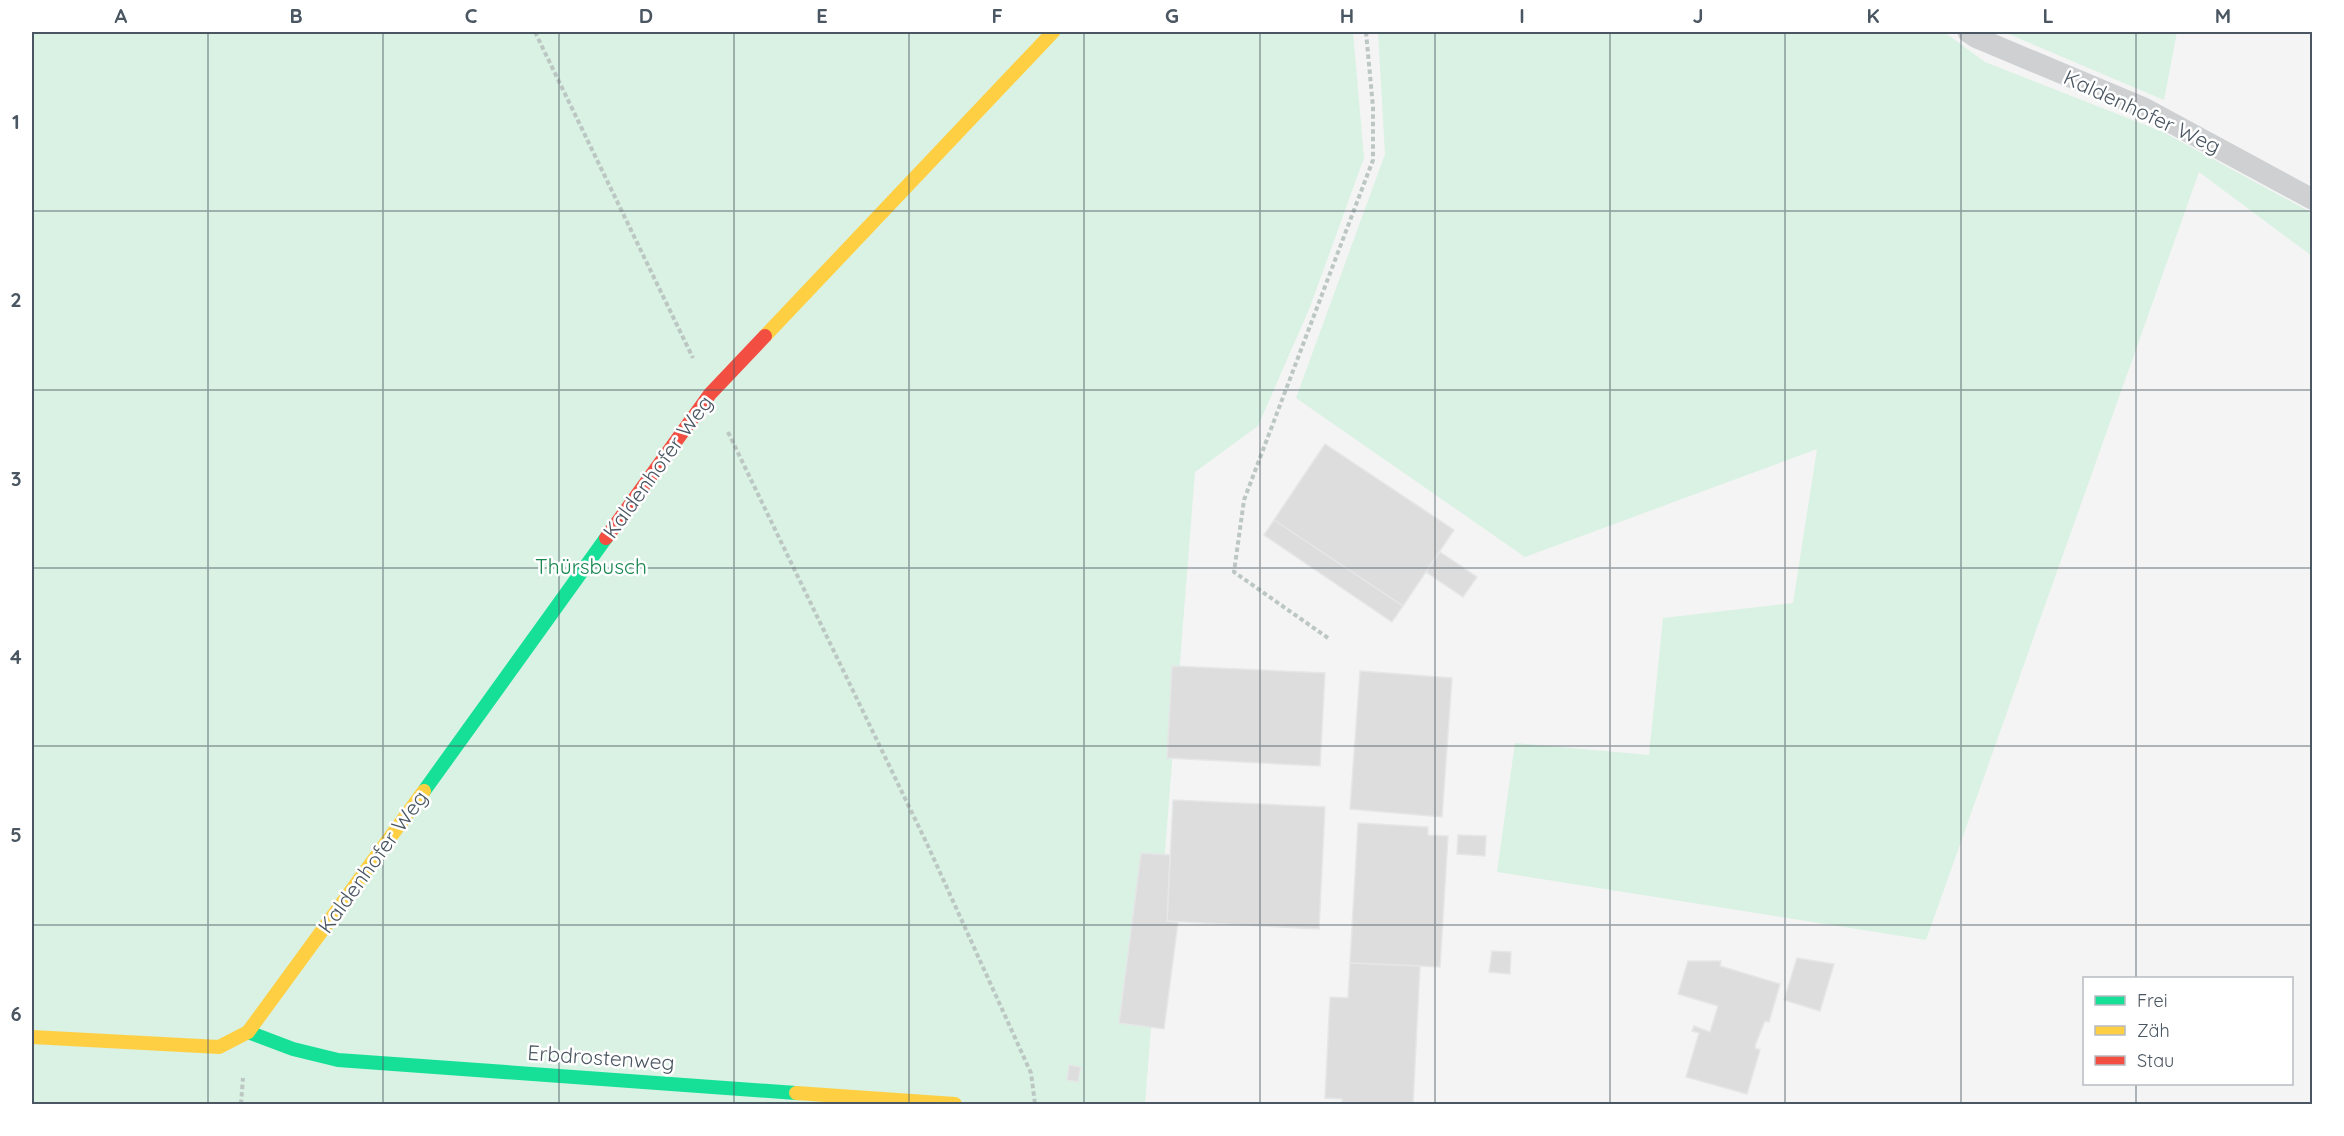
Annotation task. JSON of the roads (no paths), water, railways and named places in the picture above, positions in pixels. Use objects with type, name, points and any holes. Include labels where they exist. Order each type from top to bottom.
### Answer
[{"type":"street","name":"Kaldenhofer Weg","points":[[248,1032],[271,1004],[710,394],[1053,32]]},
{"type":"street","points":[[32,1037],[219,1047],[248,1032]]},
{"type":"street","name":"Erbdrostenweg","points":[[248,1032],[294,1049],[338,1060],[955,1104]]},
{"type":"lane","name":"Kaldenhofer Weg","points":[[1968,32],[1975,38],[2144,108],[2313,199]]},
{"type":"park label","name":"Thürsbusch","points":[[591,567]]}]
